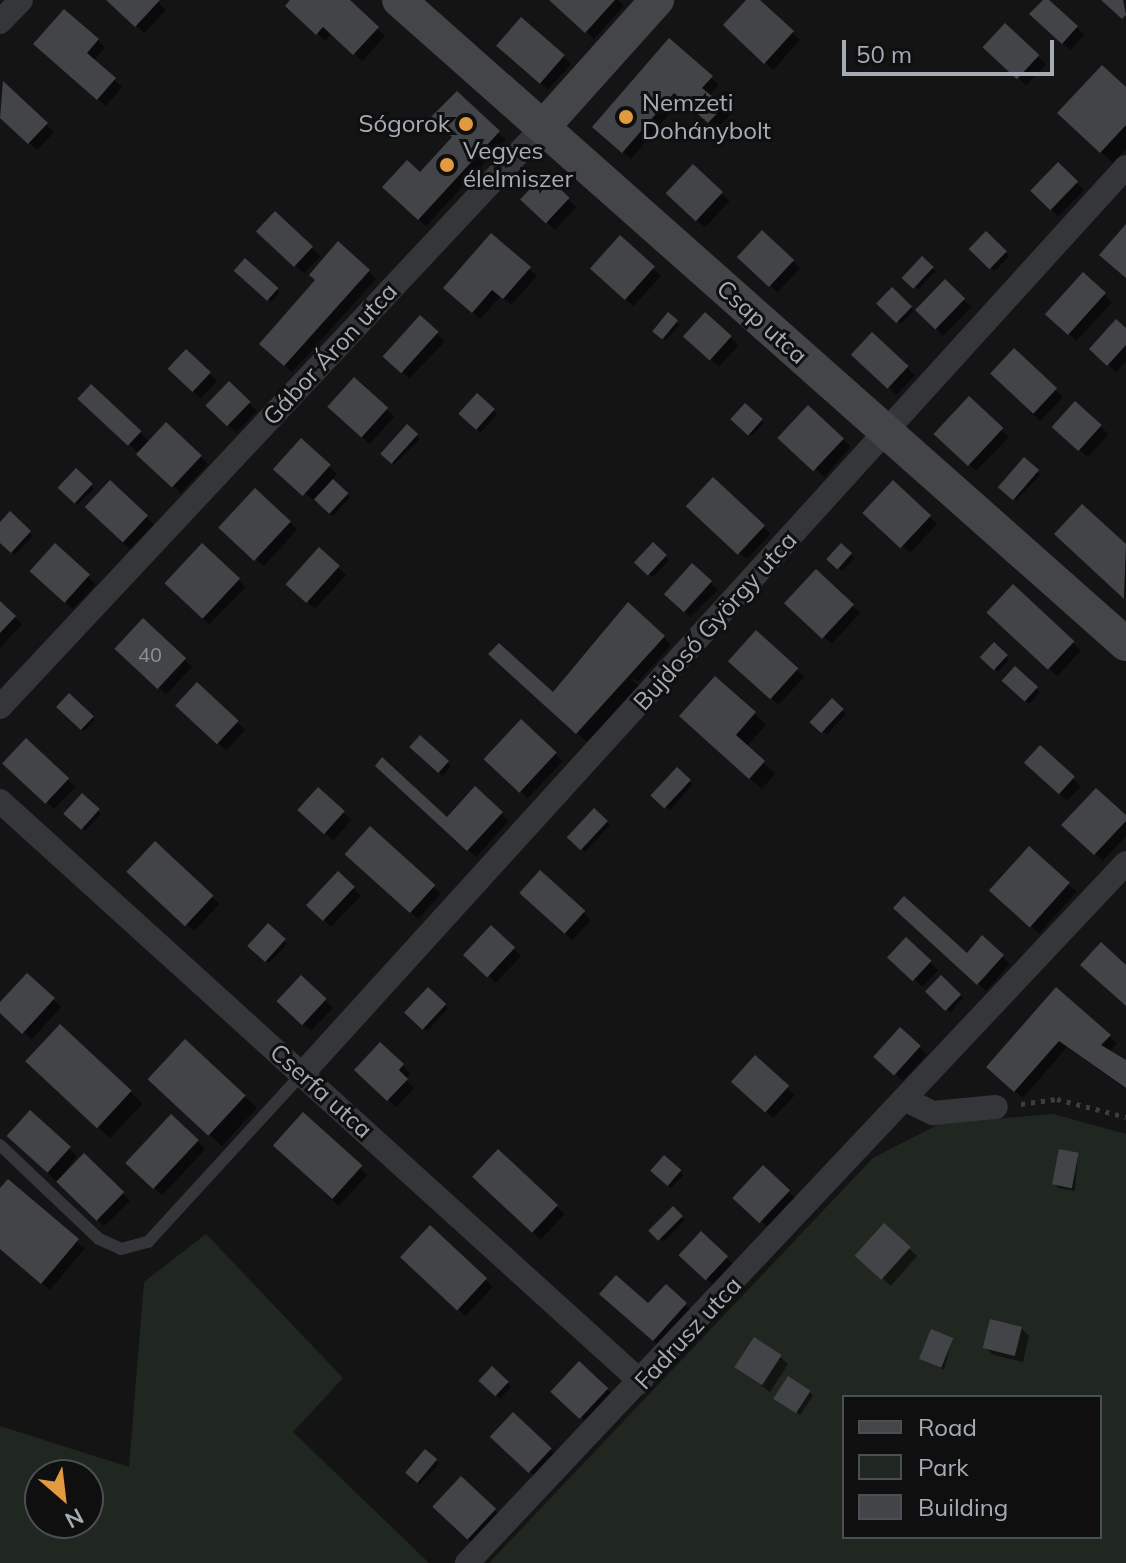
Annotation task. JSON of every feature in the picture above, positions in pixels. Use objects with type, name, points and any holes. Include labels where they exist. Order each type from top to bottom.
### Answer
[{"type":"street","points":[[0,22],[21,0]]},
{"type":"street","name":"Csap utca","points":[[399,0],[1126,644]]},
{"type":"street","name":"Gábor Áron utca","points":[[0,707],[543,127],[657,0]]},
{"type":"street","name":"Bujdosó György utca","points":[[302,1074],[1126,167]]},
{"type":"street","name":"Cserfa utca","points":[[0,801],[641,1382]]},
{"type":"street","name":"Fadrusz utca","points":[[467,1563],[641,1382],[1126,863]]},
{"type":"street","points":[[906,1100],[933,1113],[996,1107]]},
{"type":"lane","points":[[0,1145],[99,1239],[121,1249],[148,1242],[302,1074]]},
{"type":"path","points":[[996,1107],[1057,1099],[1126,1117]]},
{"type":"green space","points":[[1053,1114],[1126,1134],[1126,1563],[489,1563],[873,1158],[939,1124]]},
{"type":"green space","points":[[206,1234],[343,1378],[293,1432],[429,1563],[0,1563],[0,1426],[104,1459],[24,1459],[24,1539],[104,1539],[104,1459],[129,1467],[144,1282]]},
{"type":"building","points":[[106,0],[160,0],[135,27]]},
{"type":"building","points":[[290,0],[350,0],[379,27],[353,55],[323,27],[316,35],[285,6]]},
{"type":"building","points":[[549,0],[615,0],[585,33]]},
{"type":"building","points":[[746,0],[760,0],[794,31],[764,64],[723,25]]},
{"type":"building","points":[[1043,0],[1049,0],[1078,26],[1062,44],[1029,14]]},
{"type":"building","points":[[1101,0],[1123,0],[1126,15],[1122,19]]},
{"type":"building","points":[[64,9],[99,39],[87,53],[116,78],[97,100],[33,44]]},
{"type":"building","points":[[521,17],[565,55],[540,84],[496,46]]},
{"type":"building","points":[[1005,23],[1039,55],[1017,79],[982,47]]},
{"type":"building","points":[[669,38],[713,76],[702,88],[724,106],[708,123],[674,93],[622,153],[592,127]]},
{"type":"building","points":[[1102,65],[1126,87],[1126,125],[1100,153],[1057,113]]},
{"type":"building","points":[[3,81],[48,123],[28,144],[0,118]]},
{"type":"building","points":[[457,91],[500,131],[418,220],[382,187],[407,160],[420,172],[452,137],[431,117]]},
{"type":"building","points":[[1058,162],[1078,181],[1050,210],[1030,191]]},
{"type":"building","points":[[693,164],[723,192],[696,221],[666,193]]},
{"type":"building","points":[[544,174],[570,198],[546,223],[520,200]]},
{"type":"building","points":[[275,211],[313,246],[294,267],[256,231]]},
{"type":"building","points":[[1126,224],[1126,278],[1099,255]]},
{"type":"building","points":[[762,230],[794,260],[769,287],[737,257]]},
{"type":"building","points":[[986,231],[1007,251],[989,269],[969,249]]},
{"type":"building","points":[[491,233],[531,267],[503,299],[492,290],[472,313],[443,288]]},
{"type":"building","points":[[620,235],[655,266],[625,300],[590,268]]},
{"type":"building","points":[[338,241],[370,270],[284,366],[259,344],[315,280],[309,275]]},
{"type":"building","points":[[922,256],[934,267],[913,289],[902,278]]},
{"type":"building","points":[[245,258],[278,288],[267,301],[234,271]]},
{"type":"building","points":[[1083,272],[1106,293],[1068,335],[1045,314]]},
{"type":"building","points":[[945,279],[965,298],[935,329],[915,310]]},
{"type":"building","points":[[892,287],[912,306],[896,323],[876,304]]},
{"type":"building","points":[[668,312],[678,320],[662,340],[652,331]]},
{"type":"building","points":[[705,312],[732,336],[710,361],[683,337]]},
{"type":"building","points":[[420,315],[439,332],[401,373],[383,357]]},
{"type":"building","points":[[1116,319],[1126,328],[1126,345],[1107,366],[1089,349]]},
{"type":"building","points":[[872,332],[909,366],[887,389],[851,355]]},
{"type":"building","points":[[1014,348],[1057,388],[1033,414],[990,374]]},
{"type":"building","points":[[186,349],[211,372],[192,392],[168,369]]},
{"type":"building","points":[[354,377],[388,408],[361,438],[327,407]]},
{"type":"building","points":[[229,381],[251,402],[227,426],[205,405]]},
{"type":"building","points":[[91,384],[141,431],[128,446],[77,399]]},
{"type":"building","points":[[477,393],[495,409],[476,430],[458,414]]},
{"type":"building","points":[[969,396],[1003,428],[968,466],[934,434]]},
{"type":"building","points":[[1075,401],[1102,425],[1078,451],[1052,427]]},
{"type":"building","points":[[745,403],[763,419],[748,435],[730,419]]},
{"type":"building","points":[[808,405],[844,438],[813,471],[777,438]]},
{"type":"building","points":[[166,422],[202,455],[172,488],[136,454]]},
{"type":"building","points":[[407,424],[418,434],[391,464],[380,454]]},
{"type":"building","points":[[301,438],[331,465],[303,496],[273,469]]},
{"type":"building","points":[[1024,457],[1039,470],[1013,500],[998,487]]},
{"type":"building","points":[[76,468],[93,484],[74,503],[58,488]]},
{"type":"building","points":[[713,477],[765,525],[738,555],[686,506]]},
{"type":"building","points":[[333,479],[348,493],[329,514],[314,499]]},
{"type":"building","points":[[110,480],[148,515],[123,543],[85,507]]},
{"type":"building","points":[[893,480],[931,515],[900,548],[862,513]]},
{"type":"building","points":[[255,488],[291,521],[254,561],[218,527]]},
{"type":"building","points":[[1082,504],[1126,544],[1124,599],[1054,534]]},
{"type":"building","points":[[10,511],[31,531],[11,553],[0,543],[0,522]]},
{"type":"building","points":[[653,542],[667,555],[648,575],[634,562]]},
{"type":"building","points":[[55,543],[90,574],[65,603],[30,571]]},
{"type":"building","points":[[202,543],[240,578],[203,619],[164,583]]},
{"type":"building","points":[[841,543],[852,553],[837,569],[826,559]]},
{"type":"building","points":[[319,547],[340,566],[306,603],[286,584]]},
{"type":"building","points":[[692,563],[712,581],[684,612],[664,594]]},
{"type":"building","points":[[816,569],[854,604],[822,639],[784,603]]},
{"type":"building","points":[[1013,584],[1074,641],[1048,670],[986,613]]},
{"type":"building","points":[[0,601],[16,616],[0,633]]},
{"type":"building","points":[[628,602],[665,636],[576,734],[488,654],[499,643],[553,692]]},
{"type":"building","points":[[143,618],[186,658],[158,689],[114,649]]},
{"type":"building","points":[[756,630],[798,668],[770,699],[728,661]]},
{"type":"building","points":[[994,642],[1008,655],[994,670],[980,657]]},
{"type":"building","points":[[1015,666],[1038,687],[1025,702],[1002,681]]},
{"type":"building","points":[[715,676],[756,712],[736,735],[765,761],[749,779],[679,716]]},
{"type":"building","points":[[197,682],[239,721],[217,744],[175,705]]},
{"type":"building","points":[[69,693],[94,716],[81,730],[56,707]]},
{"type":"building","points":[[832,698],[844,709],[821,733],[809,722]]},
{"type":"building","points":[[521,719],[557,752],[519,793],[483,759]]},
{"type":"building","points":[[420,735],[449,761],[438,773],[409,747]]},
{"type":"building","points":[[26,738],[69,778],[45,804],[2,764]]},
{"type":"building","points":[[1040,745],[1075,776],[1059,794],[1024,763]]},
{"type":"building","points":[[382,757],[447,817],[475,786],[503,812],[467,851],[375,766]]},
{"type":"building","points":[[677,767],[691,780],[664,808],[650,796]]},
{"type":"building","points":[[318,787],[345,811],[324,834],[297,810]]},
{"type":"building","points":[[1096,788],[1126,815],[1126,821],[1094,855],[1061,825]]},
{"type":"building","points":[[82,793],[100,809],[81,830],[63,814]]},
{"type":"building","points":[[594,808],[608,821],[581,850],[567,837]]},
{"type":"building","points":[[370,826],[435,885],[410,913],[345,854]]},
{"type":"building","points":[[155,841],[214,896],[185,926],[126,872]]},
{"type":"building","points":[[1029,846],[1070,883],[1030,927],[989,891]]},
{"type":"building","points":[[540,870],[585,911],[565,934],[519,893]]},
{"type":"building","points":[[338,871],[355,887],[323,921],[306,905]]},
{"type":"building","points":[[904,896],[967,953],[982,935],[1004,955],[977,985],[893,908]]},
{"type":"building","points":[[268,923],[286,939],[265,962],[247,946]]},
{"type":"building","points":[[491,925],[515,948],[487,977],[463,955]]},
{"type":"building","points":[[906,937],[932,961],[913,981],[887,957]]},
{"type":"building","points":[[1101,942],[1126,965],[1126,1006],[1080,965]]},
{"type":"building","points":[[27,973],[55,998],[22,1034],[0,1013],[0,1002]]},
{"type":"building","points":[[301,975],[327,999],[302,1025],[276,1001]]},
{"type":"building","points":[[941,975],[961,994],[945,1011],[925,992]]},
{"type":"building","points":[[428,987],[446,1004],[422,1030],[404,1013]]},
{"type":"building","points":[[1056,987],[1111,1035],[1101,1045],[1126,1060],[1126,1088],[1059,1041],[1014,1092],[986,1067]]},
{"type":"building","points":[[60,1024],[132,1091],[97,1128],[25,1061]]},
{"type":"building","points":[[900,1027],[921,1046],[894,1075],[873,1057]]},
{"type":"building","points":[[185,1039],[246,1096],[208,1136],[147,1079]]},
{"type":"building","points":[[380,1042],[404,1064],[399,1070],[408,1079],[387,1101],[354,1070]]},
{"type":"building","points":[[755,1055],[789,1086],[765,1113],[731,1082]]},
{"type":"building","points":[[30,1110],[71,1147],[47,1173],[7,1136]]},
{"type":"building","points":[[303,1112],[362,1166],[332,1199],[273,1145]]},
{"type":"building","points":[[171,1114],[199,1140],[153,1189],[125,1163]]},
{"type":"building","points":[[498,1149],[558,1205],[532,1233],[472,1177]]},
{"type":"building","points":[[1059,1149],[1079,1153],[1072,1188],[1052,1184]]},
{"type":"building","points":[[84,1153],[124,1192],[96,1221],[56,1182]]},
{"type":"building","points":[[664,1155],[681,1170],[668,1186],[650,1171]]},
{"type":"building","points":[[763,1165],[790,1190],[759,1223],[732,1198]]},
{"type":"building","points":[[8,1179],[79,1239],[41,1284],[0,1249],[0,1188]]},
{"type":"building","points":[[673,1206],[683,1216],[658,1241],[648,1231]]},
{"type":"building","points":[[884,1223],[911,1247],[881,1280],[855,1256]]},
{"type":"building","points":[[430,1225],[487,1278],[457,1310],[400,1257]]},
{"type":"building","points":[[701,1231],[728,1256],[706,1280],[678,1255]]},
{"type":"building","points":[[616,1275],[648,1303],[666,1284],[687,1303],[653,1341],[599,1294]]},
{"type":"building","points":[[990,1319],[1022,1327],[1015,1356],[983,1348]]},
{"type":"building","points":[[931,1329],[953,1338],[941,1368],[919,1359]]},
{"type":"building","points":[[754,1337],[782,1355],[762,1385],[734,1367]]},
{"type":"building","points":[[579,1361],[608,1388],[580,1419],[550,1392]]},
{"type":"building","points":[[492,1366],[509,1382],[495,1396],[478,1381]]},
{"type":"building","points":[[788,1376],[811,1391],[796,1413],[773,1399]]},
{"type":"building","points":[[513,1412],[552,1448],[529,1473],[490,1437]]},
{"type":"building","points":[[425,1449],[437,1459],[417,1483],[405,1473]]},
{"type":"building","points":[[461,1476],[496,1509],[467,1539],[432,1507]]},
{"type":"place","name":"Nemzeti Dohánybolt","points":[[626,117]]},
{"type":"place","name":"Sógorok","points":[[466,124]]},
{"type":"place","name":"Vegyes élelmiszer","points":[[447,165]]}]
